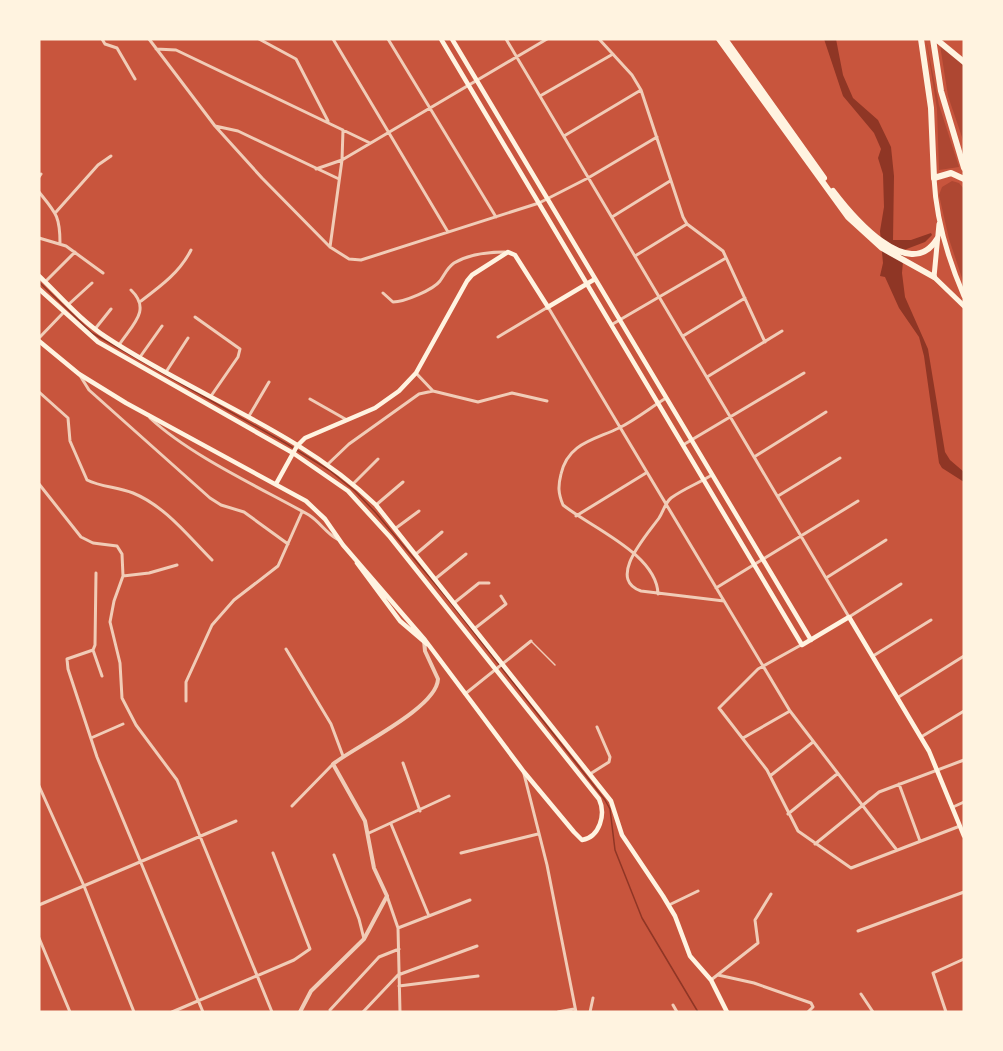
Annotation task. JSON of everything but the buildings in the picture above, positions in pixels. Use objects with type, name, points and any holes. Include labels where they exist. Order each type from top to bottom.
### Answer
[{"type":"highway","points":[[719,39],[842,208],[882,248],[906,258],[925,253],[937,239]]},
{"type":"highway","points":[[725,39],[851,214],[879,238],[934,277],[964,306]]},
{"type":"highway","points":[[921,39],[931,108],[934,178],[939,220],[951,264],[964,296]]},
{"type":"highway","points":[[934,39],[964,62]]},
{"type":"highway","points":[[934,39],[941,91],[964,168]]},
{"type":"highway","points":[[934,178],[951,173],[964,179]]},
{"type":"highway","points":[[934,277],[939,220]]},
{"type":"main road","points":[[441,39],[802,645],[849,616],[938,770],[964,836]]},
{"type":"main road","points":[[452,39],[811,639]]},
{"type":"main road","points":[[276,484],[296,449],[316,432],[388,401],[416,373],[472,274],[508,252],[519,258],[549,308],[595,279]]},
{"type":"main road","points":[[39,276],[95,330],[211,396],[296,449],[331,477],[373,516],[599,800],[602,816],[592,835],[586,840],[579,838],[524,772],[425,642],[400,621],[325,519],[306,501],[143,412],[79,374],[39,339]]},
{"type":"main road","points":[[39,289],[90,337],[114,352],[328,464],[376,505],[611,801],[622,834],[669,905],[690,956],[711,980],[727,1012]]},
{"type":"street","points":[[102,39],[105,44],[117,48],[135,79]]},
{"type":"street","points":[[149,39],[215,126],[330,247],[349,259],[362,260],[539,203],[588,178],[657,137]]},
{"type":"street","points":[[259,39],[296,59],[329,123]]},
{"type":"street","points":[[333,39],[448,232]]},
{"type":"street","points":[[388,39],[496,217]]},
{"type":"street","points":[[506,39],[849,616],[901,585]]},
{"type":"street","points":[[316,169],[342,160],[547,39]]},
{"type":"street","points":[[599,39],[632,75],[641,90],[670,181],[687,224],[717,244],[727,257],[765,342]]},
{"type":"street","points":[[156,49],[176,50],[370,143]]},
{"type":"street","points":[[540,96],[613,54]]},
{"type":"street","points":[[564,136],[641,90]]},
{"type":"street","points":[[215,126],[238,131],[339,179]]},
{"type":"street","points":[[330,247],[342,160],[343,130]]},
{"type":"street","points":[[56,212],[98,165],[111,156]]},
{"type":"street","points":[[612,217],[670,181]]},
{"type":"street","points":[[39,192],[59,219],[60,243]]},
{"type":"street","points":[[635,256],[687,224]]},
{"type":"street","points":[[39,238],[50,243],[60,243],[103,273]]},
{"type":"street","points":[[119,345],[138,316],[141,301],[173,275],[185,262],[191,250]]},
{"type":"street","points":[[45,282],[75,252]]},
{"type":"street","points":[[383,293],[393,302],[405,302],[435,286],[446,270],[459,260],[482,254],[508,252]]},
{"type":"street","points":[[611,325],[727,257]]},
{"type":"street","points":[[69,304],[92,283]]},
{"type":"street","points":[[131,290],[141,301]]},
{"type":"street","points":[[683,336],[745,298]]},
{"type":"street","points":[[498,337],[549,308],[790,711],[896,849]]},
{"type":"street","points":[[95,330],[111,309]]},
{"type":"street","points":[[39,339],[64,312]]},
{"type":"street","points":[[195,317],[240,349],[238,357],[211,396]]},
{"type":"street","points":[[140,357],[162,326]]},
{"type":"street","points":[[707,377],[782,331]]},
{"type":"street","points":[[166,372],[188,338]]},
{"type":"street","points":[[416,373],[433,391]]},
{"type":"street","points":[[683,446],[804,373]]},
{"type":"street","points":[[79,374],[89,390],[210,498],[221,505],[244,512],[288,544]]},
{"type":"street","points":[[248,418],[269,382]]},
{"type":"street","points":[[328,464],[349,444],[409,398],[433,391],[478,402],[512,393],[547,401]]},
{"type":"street","points":[[39,392],[68,418],[70,441],[87,480],[118,487],[151,502],[181,525],[212,560]]},
{"type":"street","points":[[658,594],[655,580],[643,562],[576,516],[563,505],[558,495],[566,458],[583,443],[620,427],[666,398]]},
{"type":"street","points":[[310,399],[347,420]]},
{"type":"street","points":[[143,412],[160,428],[302,512],[339,540]]},
{"type":"street","points":[[754,457],[826,412]]},
{"type":"street","points":[[778,496],[840,458]]},
{"type":"street","points":[[353,484],[378,459]]},
{"type":"street","points":[[576,516],[646,473]]},
{"type":"street","points":[[712,475],[670,499],[634,554],[627,570],[630,586],[641,591],[724,601]]},
{"type":"street","points":[[376,505],[403,482]]},
{"type":"street","points":[[39,484],[81,537],[93,543],[117,546],[122,554],[123,576],[110,622],[120,663],[122,699],[136,725],[177,780],[272,1012]]},
{"type":"street","points":[[716,588],[858,501]]},
{"type":"street","points":[[396,528],[419,511]]},
{"type":"street","points":[[186,701],[186,682],[212,625],[234,600],[278,566],[302,512]]},
{"type":"street","points":[[416,554],[442,532]]},
{"type":"street","points":[[826,578],[886,540]]},
{"type":"street","points":[[435,579],[466,554]]},
{"type":"street","points":[[123,576],[149,573],[177,565]]},
{"type":"street","points":[[96,573],[93,650],[102,676]]},
{"type":"street","points":[[454,603],[482,581],[489,583]]},
{"type":"street","points":[[474,629],[506,604],[501,596]]},
{"type":"street","points":[[873,656],[931,620]]},
{"type":"street","points":[[465,694],[531,641]]},
{"type":"street","points":[[292,806],[343,756],[409,713],[435,692],[438,679],[425,642]]},
{"type":"street","points":[[802,645],[762,666],[719,708],[770,776],[798,831],[848,867],[854,867],[960,826]]},
{"type":"street","points":[[286,649],[331,724],[343,756]]},
{"type":"street","points":[[93,650],[67,659],[91,738],[203,1012]]},
{"type":"street","points":[[897,698],[964,656]]},
{"type":"street","points":[[743,738],[790,711]]},
{"type":"street","points":[[921,738],[964,711]]},
{"type":"street","points":[[91,738],[123,724]]},
{"type":"street","points":[[590,774],[609,762],[610,756],[597,727]]},
{"type":"street","points":[[770,776],[813,742]]},
{"type":"street","points":[[815,844],[879,792],[964,760]]},
{"type":"street","points":[[403,763],[420,811]]},
{"type":"street","points":[[333,764],[359,808],[369,833],[372,861],[398,928],[400,1012]]},
{"type":"street","points":[[524,772],[552,885],[575,1010],[558,1012]]},
{"type":"street","points":[[788,814],[837,774]]},
{"type":"street","points":[[899,784],[920,841]]},
{"type":"street","points":[[39,786],[84,886],[134,1012]]},
{"type":"street","points":[[369,833],[449,796]]},
{"type":"street","points":[[953,807],[964,802]]},
{"type":"street","points":[[39,905],[236,821]]},
{"type":"street","points":[[392,824],[429,916]]},
{"type":"street","points":[[461,853],[538,834]]},
{"type":"street","points":[[172,1012],[257,976],[310,949],[273,853]]},
{"type":"street","points":[[334,855],[359,919],[364,939]]},
{"type":"street","points":[[669,905],[698,891]]},
{"type":"street","points":[[858,931],[964,892]]},
{"type":"street","points":[[711,980],[758,943],[754,920],[771,894]]},
{"type":"street","points":[[300,1012],[311,991],[364,939],[387,896]]},
{"type":"street","points":[[398,928],[470,900]]},
{"type":"street","points":[[39,938],[70,1012]]},
{"type":"street","points":[[363,1012],[398,975],[477,946]]},
{"type":"street","points":[[330,1010],[379,957],[400,949]]},
{"type":"street","points":[[946,1012],[932,975],[935,971],[964,959]]},
{"type":"street","points":[[717,975],[754,982],[811,1003],[813,1007],[808,1012]]},
{"type":"street","points":[[399,986],[478,976]]},
{"type":"street","points":[[861,994],[873,1012]]},
{"type":"street","points":[[590,1012],[592,998]]},
{"type":"street","points":[[673,1005],[677,1012]]},
{"type":"lane","points":[[531,641],[555,665]]},
{"type":"shaded area","points":[[824,39],[836,39],[843,75],[853,98],[878,120],[891,147],[894,176],[893,240],[911,240],[931,233],[932,235],[925,242],[904,250],[902,273],[905,297],[928,349],[945,452],[950,460],[964,472],[964,482],[942,468],[939,463],[924,356],[919,337],[899,308],[885,277],[880,276],[883,263],[880,231],[884,207],[883,174],[878,158],[881,149],[874,133],[843,96]]},
{"type":"shaded area","points":[[926,39],[939,105],[959,167],[939,170],[937,109]]},
{"type":"shaded area","points":[[940,45],[964,65],[964,143],[948,96]]},
{"type":"shaded area","points":[[952,181],[959,183],[964,189],[964,284],[949,239],[939,195],[942,187]]},
{"type":"waterway","points":[[39,282],[92,333],[329,470],[355,491],[376,513],[446,597],[605,800],[610,809],[615,850],[642,918],[698,1012]]}]
